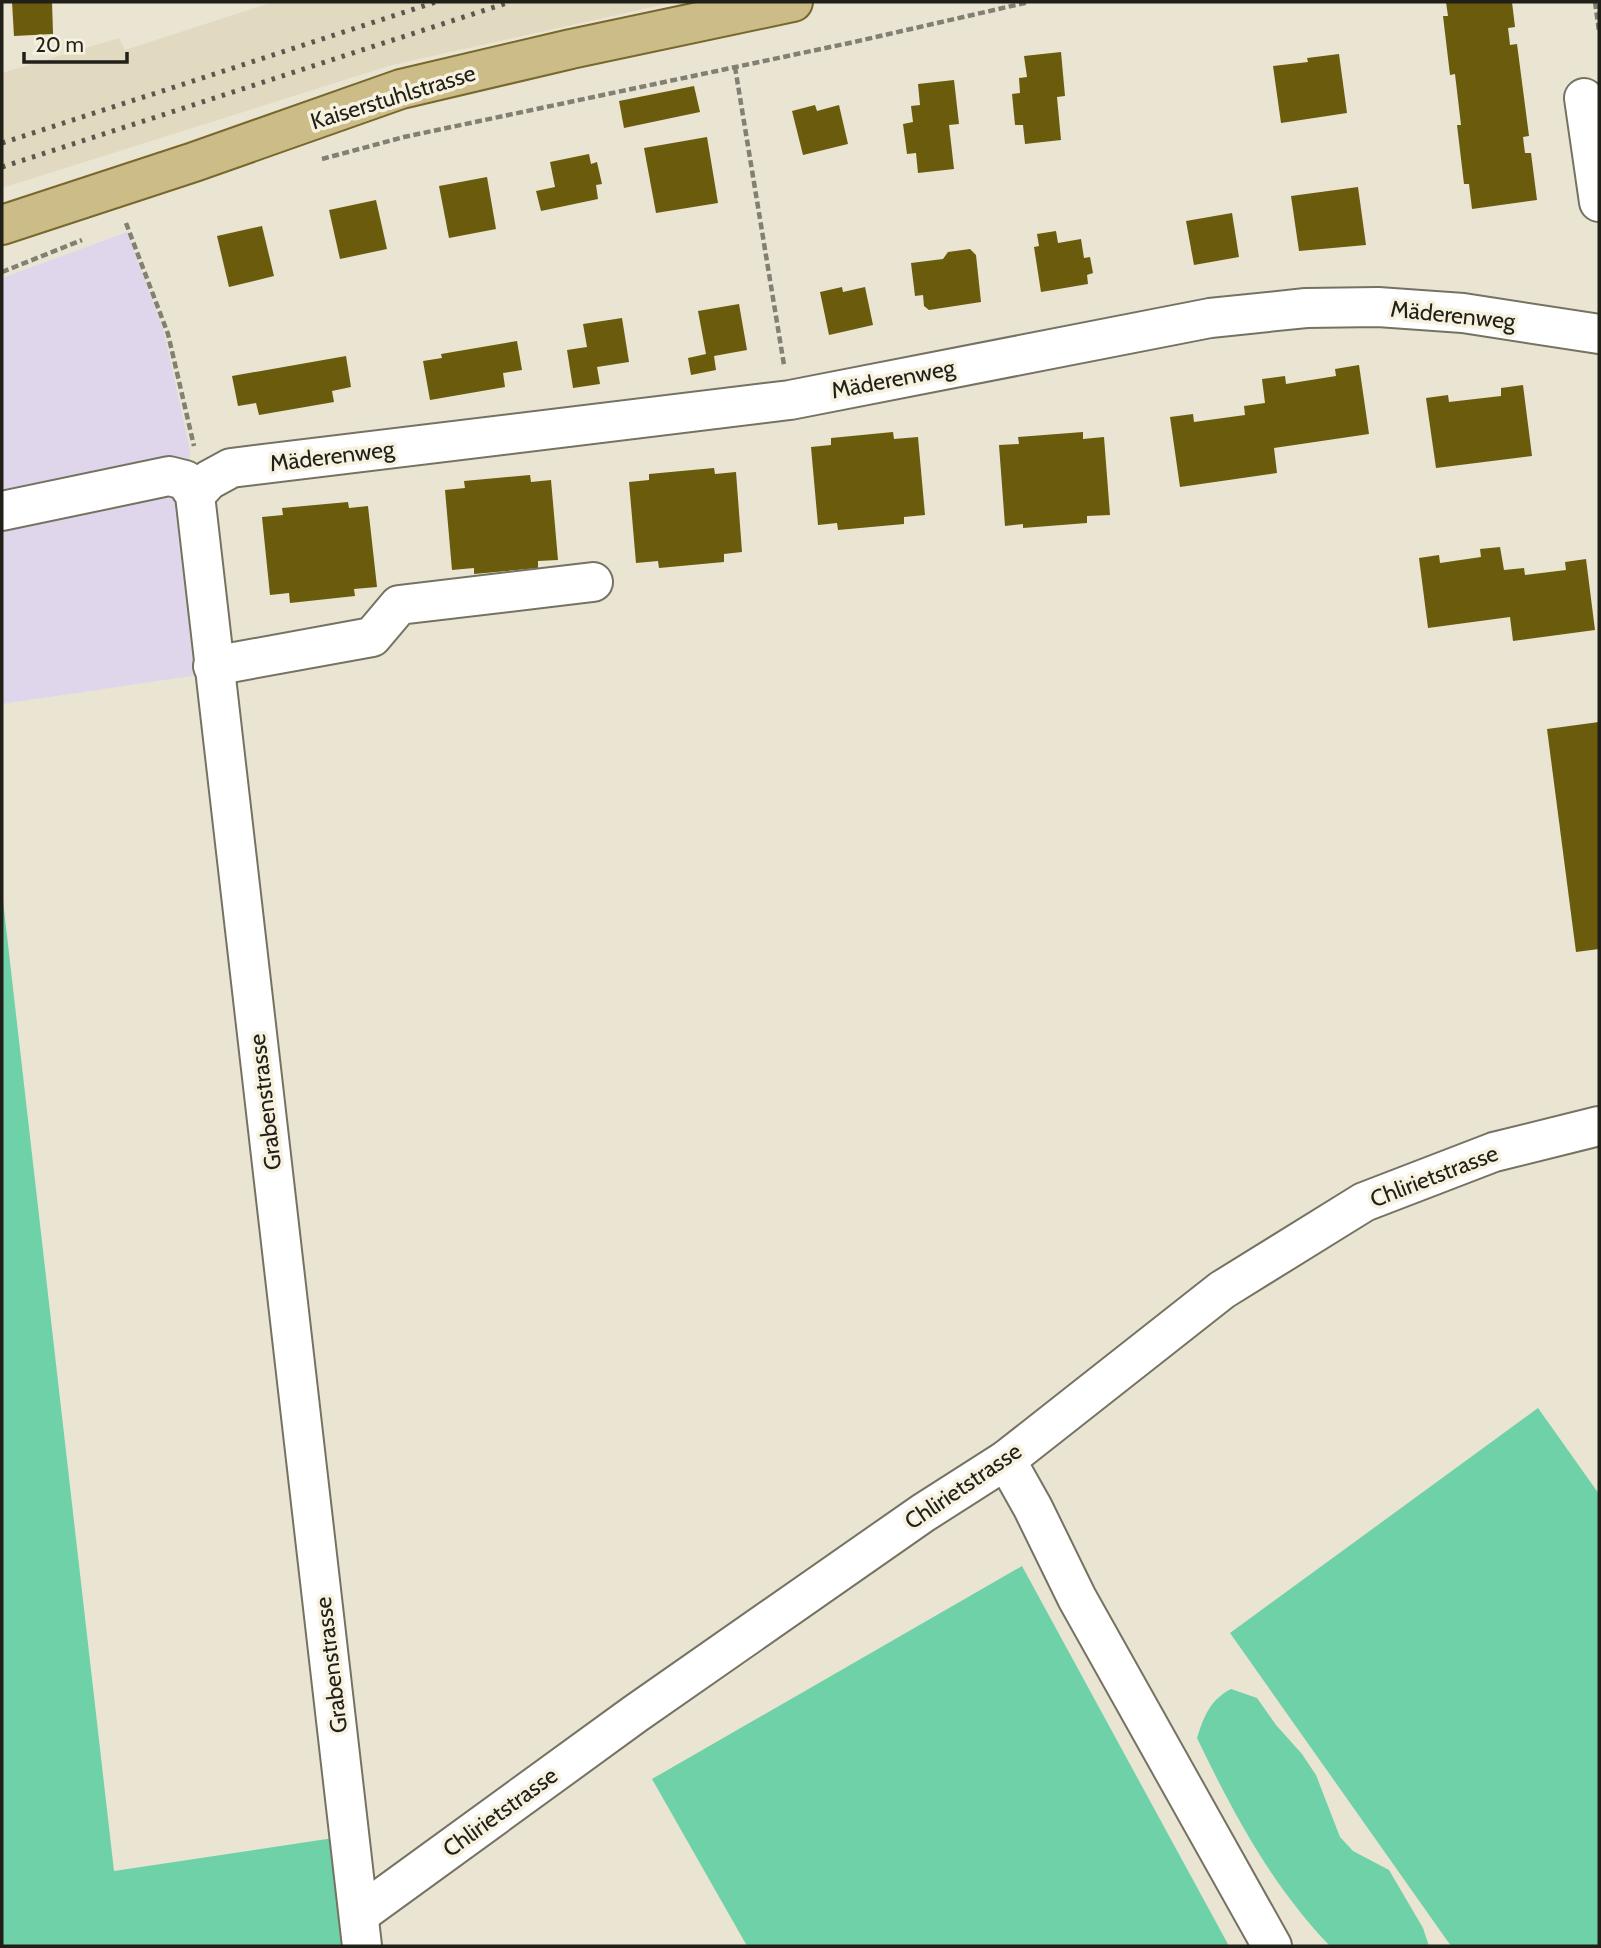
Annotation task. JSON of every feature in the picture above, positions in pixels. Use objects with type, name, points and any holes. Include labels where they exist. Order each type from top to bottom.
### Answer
[{"type":"main road","name":"Kaiserstuhlstrasse","points":[[2,225],[194,162],[401,89],[571,49],[793,2]]},
{"type":"street","points":[[1584,99],[1599,202]]},
{"type":"street","name":"Mäderenweg","points":[[202,487],[231,468],[790,400],[1210,318],[1306,308],[1378,307],[1463,313],[1599,334]]},
{"type":"street","points":[[2,511],[169,475],[202,487]]},
{"type":"street","name":"Grabenstrasse","points":[[202,487],[213,666],[361,1930]]},
{"type":"street","points":[[213,666],[372,637],[399,605],[593,582]]},
{"type":"street","name":"Chlirietstrasse","points":[[361,1930],[635,1714],[923,1513],[1006,1460],[1222,1290],[1364,1202],[1494,1152],[1599,1126]]},
{"type":"street","points":[[1006,1460],[1077,1598],[1272,1946]]},
{"type":"path","points":[[313,161],[404,137],[1029,2]]},
{"type":"path","points":[[1595,2],[1599,32]]},
{"type":"path","points":[[735,67],[790,400]]},
{"type":"path","points":[[114,228],[139,219]]},
{"type":"path","points":[[126,223],[168,334],[202,487]]},
{"type":"path","points":[[2,272],[89,238]]},
{"type":"shaded area","points":[[273,2],[675,2],[392,65],[2,188],[2,73],[119,38],[125,50]]},
{"type":"shaded area","points":[[127,232],[164,332],[190,450],[188,544],[205,674],[2,704],[2,278]]},
{"type":"green space","points":[[2,892],[114,1871],[340,1837],[356,1946],[2,1946]]},
{"type":"green space","points":[[1538,1408],[1599,1494],[1599,1946],[1451,1946],[1230,1633]]},
{"type":"green space","points":[[1022,1566],[1229,1946],[747,1946],[652,1779]]},
{"type":"green space","points":[[1231,1689],[1257,1698],[1276,1725],[1302,1754],[1316,1775],[1340,1837],[1353,1851],[1389,1870],[1423,1928],[1429,1946],[1330,1946],[1290,1899],[1255,1848],[1197,1738],[1209,1709]]},
{"type":"building","points":[[12,2],[52,2],[53,34],[14,36]]},
{"type":"building","points":[[1446,2],[1512,2],[1515,27],[1508,28],[1510,45],[1517,44],[1529,136],[1523,137],[1525,153],[1531,153],[1537,200],[1472,209],[1469,184],[1464,184],[1457,125],[1461,125],[1455,74],[1450,75],[1443,16],[1448,16]]},
{"type":"building","points":[[1061,52],[1065,96],[1057,97],[1061,140],[1025,144],[1023,125],[1015,125],[1012,94],[1020,93],[1019,78],[1027,77],[1024,56]]},
{"type":"building","points":[[1339,54],[1347,113],[1281,123],[1273,66],[1308,62],[1307,58]]},
{"type":"building","points":[[954,80],[959,124],[949,125],[954,169],[918,173],[916,153],[907,154],[903,124],[913,122],[911,106],[920,105],[918,84]]},
{"type":"building","points":[[694,86],[700,112],[624,128],[619,101]]},
{"type":"building","points":[[815,105],[817,111],[839,105],[848,144],[803,155],[792,111]]},
{"type":"building","points":[[707,137],[718,203],[656,213],[644,148]]},
{"type":"building","points":[[589,154],[591,164],[597,162],[602,184],[596,185],[598,199],[541,211],[536,191],[555,187],[550,162]]},
{"type":"building","points":[[487,177],[496,229],[449,238],[439,186]]},
{"type":"building","points":[[1358,187],[1366,245],[1299,251],[1291,196]]},
{"type":"building","points":[[376,200],[387,249],[340,259],[329,210]]},
{"type":"building","points":[[1232,213],[1239,257],[1194,265],[1186,221]]},
{"type":"building","points":[[262,226],[274,276],[229,287],[217,236]]},
{"type":"building","points":[[1056,231],[1058,243],[1081,239],[1084,258],[1090,257],[1093,273],[1087,275],[1088,284],[1041,292],[1034,247],[1039,246],[1037,234]]},
{"type":"building","points":[[970,249],[976,255],[981,302],[929,310],[924,306],[923,295],[915,296],[911,263],[943,259],[948,252]]},
{"type":"building","points":[[842,287],[843,292],[865,287],[873,325],[829,335],[820,292]]},
{"type":"building","points":[[739,304],[747,350],[714,356],[716,370],[691,375],[688,358],[706,354],[698,311]]},
{"type":"building","points":[[622,318],[629,362],[597,367],[600,384],[573,388],[567,350],[587,347],[583,324]]},
{"type":"building","points":[[517,341],[522,370],[503,373],[505,387],[430,400],[423,361],[442,358],[441,354]]},
{"type":"building","points":[[346,356],[351,387],[332,391],[334,402],[259,415],[256,403],[238,406],[232,376]]},
{"type":"building","points":[[1359,365],[1369,434],[1274,448],[1277,473],[1180,487],[1170,417],[1193,414],[1194,422],[1245,415],[1244,406],[1265,403],[1262,379],[1285,376],[1286,384],[1336,376],[1335,369]]},
{"type":"building","points":[[1523,385],[1532,456],[1436,468],[1426,398],[1448,395],[1449,402],[1501,396],[1501,388]]},
{"type":"building","points":[[893,432],[894,439],[918,437],[925,515],[904,517],[904,524],[838,530],[837,523],[818,525],[811,447],[831,445],[831,438]]},
{"type":"building","points":[[1083,432],[1083,439],[1104,437],[1110,515],[1087,516],[1087,523],[1023,528],[1023,524],[1005,526],[999,445],[1019,444],[1018,437]]},
{"type":"building","points":[[714,468],[715,474],[736,472],[742,552],[724,554],[724,562],[659,568],[658,561],[636,563],[629,482],[649,480],[649,474]]},
{"type":"building","points":[[530,475],[531,482],[551,480],[558,560],[538,561],[538,568],[474,574],[474,568],[452,570],[445,490],[465,488],[464,481]]},
{"type":"building","points":[[348,502],[349,508],[368,506],[377,587],[354,589],[355,596],[290,603],[289,593],[270,595],[262,517],[283,515],[282,508]]},
{"type":"building","points":[[1500,547],[1504,570],[1524,568],[1525,575],[1566,570],[1565,562],[1586,559],[1595,630],[1513,641],[1510,617],[1428,628],[1419,558],[1439,555],[1440,563],[1481,557],[1480,549]]},
{"type":"building","points":[[1599,722],[1599,949],[1576,952],[1547,729]]},
{"type":"railway","points":[[2,143],[436,2]]},
{"type":"railway","points":[[2,167],[510,2]]}]
